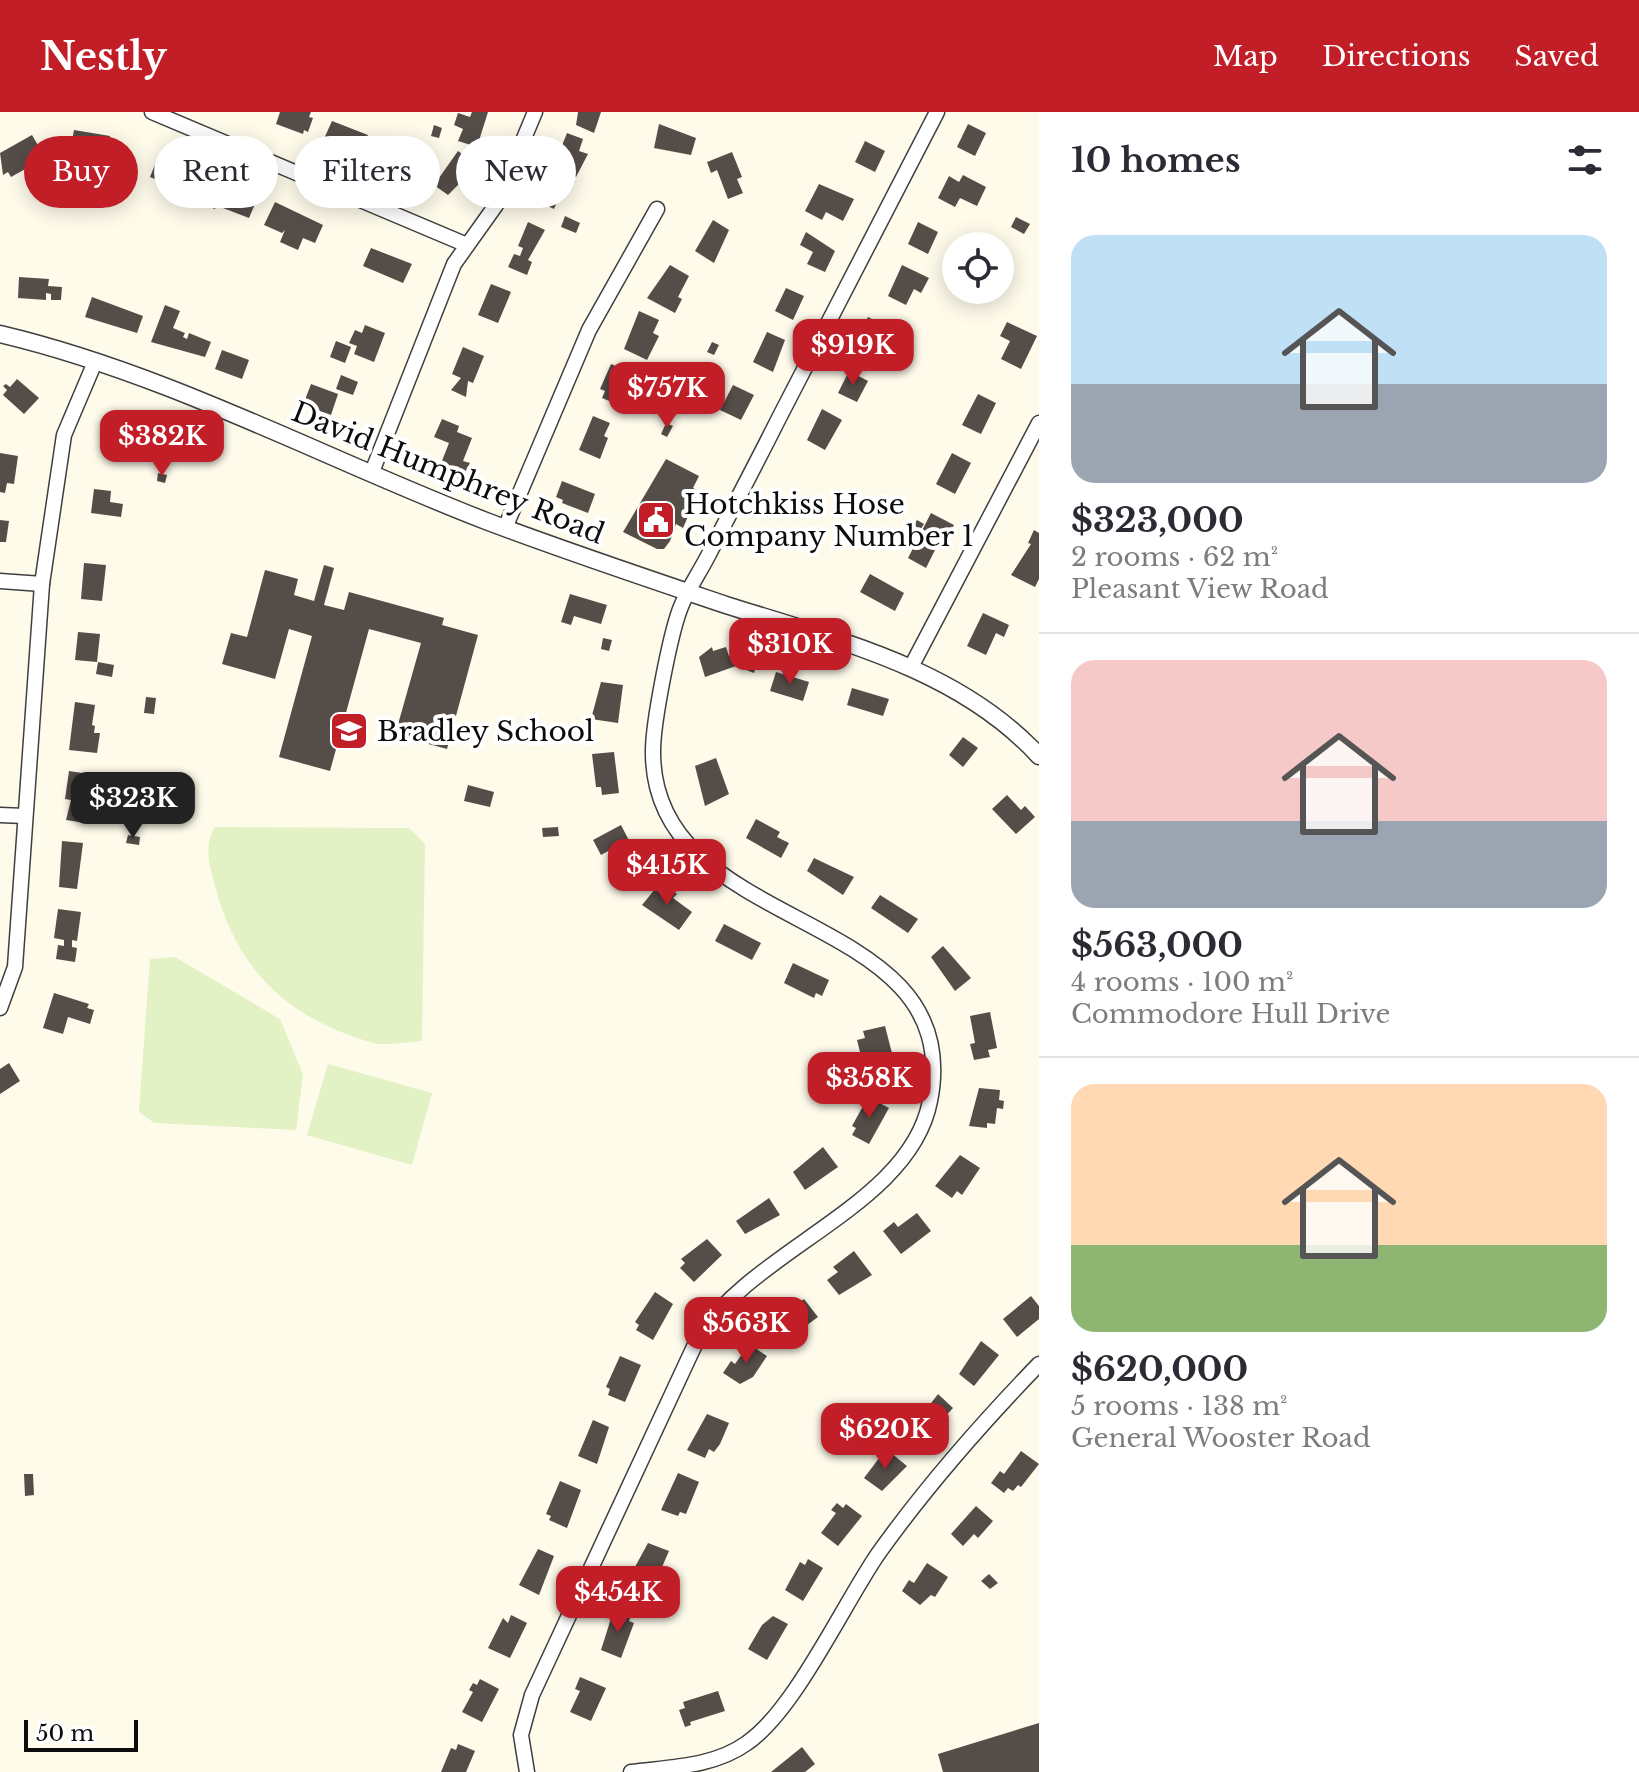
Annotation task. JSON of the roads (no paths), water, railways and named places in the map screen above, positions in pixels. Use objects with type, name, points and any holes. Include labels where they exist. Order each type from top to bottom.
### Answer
[{"type":"street","points":[[152,112],[467,245]]},
{"type":"street","points":[[372,472],[454,264],[496,205],[535,112]]},
{"type":"street","points":[[527,1772],[521,1735],[532,1695],[699,1336],[720,1307],[745,1283],[878,1185],[897,1166],[921,1132],[933,1085],[928,1039],[917,1009],[890,974],[874,961],[721,877],[691,853],[661,796],[653,752],[680,608],[937,112]]},
{"type":"street","points":[[505,528],[589,330],[657,209]]},
{"type":"street","name":"David Humphrey Road","points":[[0,334],[95,362],[505,528],[911,667],[979,705],[1039,756]]},
{"type":"street","points":[[0,1008],[15,967],[42,584],[64,435],[95,362]]},
{"type":"street","points":[[911,667],[1039,423]]},
{"type":"street","points":[[0,581],[42,584]]},
{"type":"street","points":[[0,815],[25,816]]},
{"type":"street","points":[[631,1772],[715,1759],[748,1743],[775,1717],[879,1554],[963,1448],[1039,1364]]},
{"type":"place","name":"Hotchkiss Hose Company Number 1","points":[[656,520]]},
{"type":"place","name":"Bradley School","points":[[349,731]]}]
